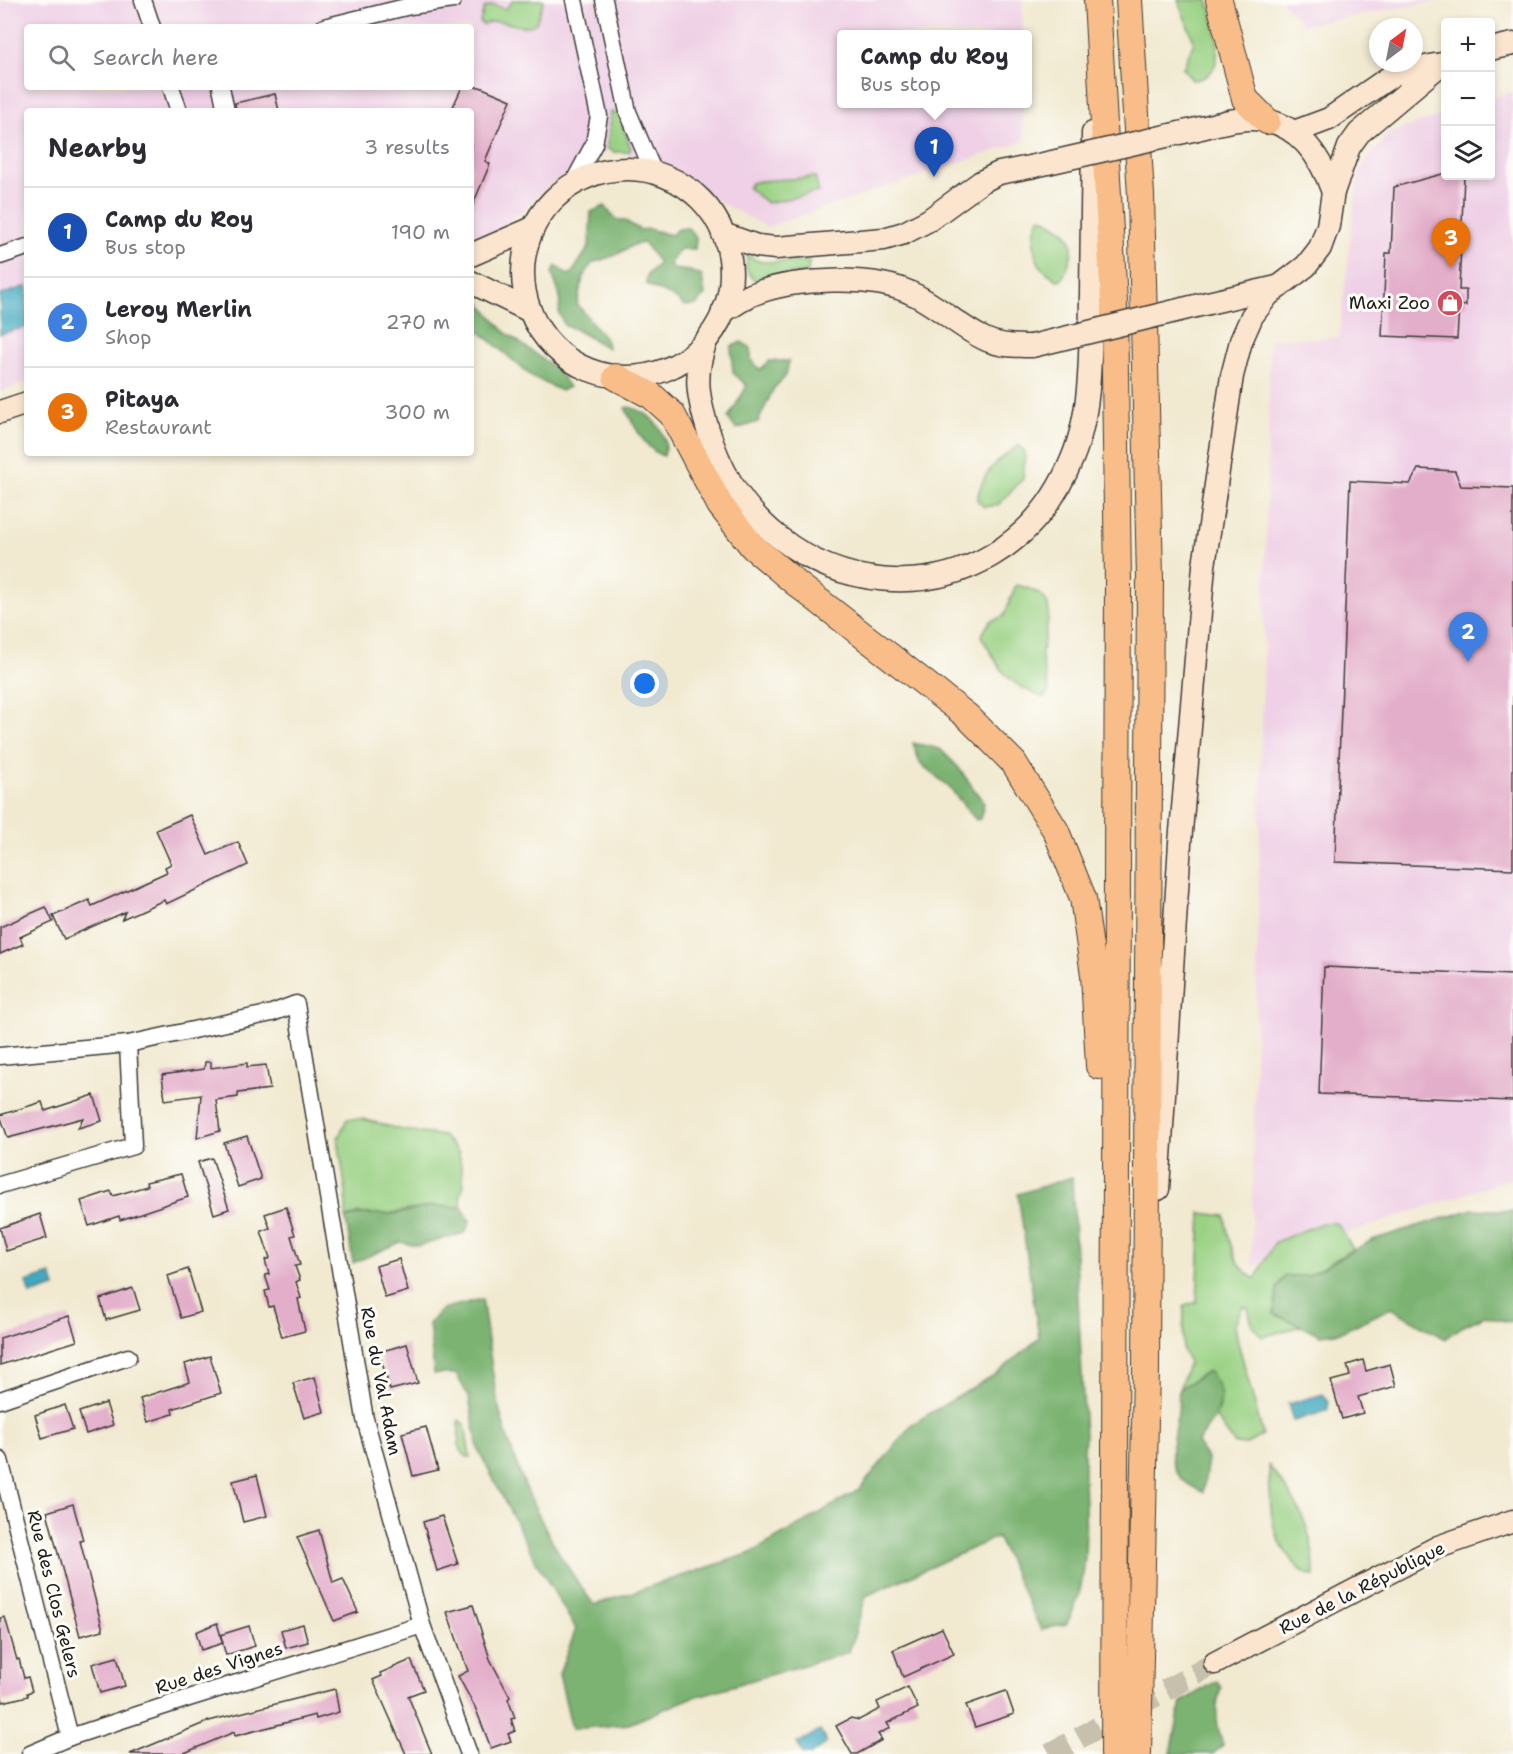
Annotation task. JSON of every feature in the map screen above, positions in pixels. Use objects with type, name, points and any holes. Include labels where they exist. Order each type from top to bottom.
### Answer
[{"type":"main road","points":[[706,340],[672,367],[644,376],[616,376],[588,370],[564,356],[544,336],[530,311],[524,286],[523,261],[533,228],[556,197],[572,185],[591,176],[611,171],[633,170],[654,173],[672,180],[702,202],[723,234],[730,265],[728,296],[723,311],[706,340],[698,362],[699,403],[712,445],[730,485],[757,519],[787,544],[820,564],[854,576],[890,582],[924,579],[949,572],[977,561],[1007,544],[1032,522],[1053,497],[1072,459],[1082,428],[1090,351],[1096,0]]},
{"type":"main road","points":[[1096,0],[1114,302],[1118,582],[1114,1754]]},
{"type":"main road","points":[[1129,0],[1141,195],[1150,590],[1146,1370],[1138,1754]]},
{"type":"main road","points":[[1219,0],[1245,99],[1267,121]]},
{"type":"main road","points":[[1495,48],[1513,44]]},
{"type":"main road","points":[[1294,132],[1329,118],[1394,74],[1441,63]]},
{"type":"main road","points":[[1146,1370],[1180,843],[1204,566],[1232,376],[1252,316],[1279,286],[1306,266],[1320,248],[1328,226],[1333,192],[1345,155],[1359,133],[1441,65]]},
{"type":"main road","points":[[723,234],[757,246],[776,248],[884,239],[903,233],[929,220],[981,182],[999,173],[1237,120],[1267,121],[1294,132],[1318,157],[1333,192]]},
{"type":"main road","points":[[474,254],[533,228]]},
{"type":"main road","points":[[723,311],[750,296],[780,287],[816,282],[885,284],[915,294],[986,340],[1007,345],[1032,346],[1279,286]]},
{"type":"main road","points":[[474,283],[530,311]]},
{"type":"main road","points":[[616,376],[652,396],[672,414],[720,505],[753,547],[797,585],[967,716],[1014,763],[1056,831],[1083,898],[1094,975],[1114,1322]]},
{"type":"main road","points":[[0,412],[24,404]]},
{"type":"main road","name":"Rue de la République","points":[[1215,1663],[1438,1546],[1513,1521]]},
{"type":"street","points":[[143,0],[151,24]]},
{"type":"street","points":[[336,24],[410,6],[453,0]]},
{"type":"street","points":[[572,185],[594,144],[599,116],[574,0]]},
{"type":"street","points":[[604,0],[628,112],[654,173]]},
{"type":"street","points":[[172,90],[178,108]]},
{"type":"street","points":[[222,90],[225,108]]},
{"type":"street","points":[[0,256],[24,248]]},
{"type":"street","name":"Rue du Val Adam","points":[[128,1044],[272,1013],[296,1005],[364,1419],[423,1625],[469,1754]]},
{"type":"street","points":[[0,1056],[128,1044],[133,1146],[0,1185]]},
{"type":"street","points":[[0,1400],[128,1357]]},
{"type":"street","name":"Rue des Clos Gelers","points":[[0,1460],[70,1737]]},
{"type":"street","name":"Rue des Vignes","points":[[30,1754],[70,1737],[423,1625]]},
{"type":"shaded area","points":[[0,0],[1022,0],[1023,30],[837,30],[837,108],[1023,108],[1024,141],[767,227],[615,147],[556,180],[494,235],[474,238],[474,108],[24,108],[24,383],[0,392]]},
{"type":"shaded area","points":[[1281,0],[1445,0],[1303,25]]},
{"type":"shaded area","points":[[1513,91],[1513,1178],[1251,1266],[1270,339],[1339,338],[1358,172],[1388,134],[1441,115],[1441,180],[1495,180],[1495,98]]},
{"type":"green space","points":[[513,0],[544,0],[536,23],[524,26],[498,22],[483,25],[480,22],[484,8],[493,5],[506,9]]},
{"type":"green space","points":[[1178,0],[1208,0],[1218,48],[1212,70],[1204,77],[1192,80],[1183,68],[1194,42]]},
{"type":"green space","points":[[611,112],[618,114],[631,149],[629,152],[613,152],[607,148]]},
{"type":"green space","points":[[815,177],[819,192],[767,203],[748,188],[751,183],[760,181]]},
{"type":"green space","points":[[605,206],[616,220],[624,220],[640,230],[648,229],[672,235],[677,229],[688,228],[696,237],[695,249],[680,249],[670,263],[673,269],[690,271],[702,276],[705,295],[696,305],[684,306],[671,296],[646,284],[647,275],[659,263],[644,243],[633,245],[616,255],[592,263],[583,278],[577,304],[607,341],[608,348],[573,328],[565,326],[559,313],[560,296],[552,273],[556,266],[568,275],[572,273],[589,247],[591,212]]},
{"type":"green space","points":[[1041,217],[1061,229],[1071,241],[1071,257],[1062,279],[1057,280],[1045,271],[1036,257],[1034,235]]},
{"type":"green space","points":[[747,256],[761,262],[809,261],[808,273],[779,275],[755,281],[746,269]]},
{"type":"green space","points":[[474,296],[505,332],[555,368],[569,387],[561,391],[531,376],[478,330],[474,335]]},
{"type":"green space","points":[[741,342],[751,348],[751,359],[760,370],[769,361],[789,361],[786,376],[774,388],[758,422],[736,429],[728,418],[747,386],[733,373],[731,347]]},
{"type":"green space","points":[[629,407],[652,419],[662,432],[664,456],[651,449],[641,436],[625,408]]},
{"type":"green space","points":[[1019,445],[1025,453],[1023,479],[998,505],[984,507],[977,500],[987,474],[997,462]]},
{"type":"green space","points":[[1016,585],[1041,595],[1049,609],[1042,657],[1049,690],[1044,698],[1012,681],[994,659],[981,636],[990,621],[1004,616]]},
{"type":"green space","points":[[913,743],[940,749],[958,767],[984,803],[980,819],[976,820],[948,786],[920,763]]},
{"type":"green space","points":[[347,1119],[363,1119],[402,1130],[443,1136],[459,1153],[464,1186],[460,1196],[462,1207],[433,1206],[380,1215],[358,1213],[346,1219],[346,1193],[338,1138]]},
{"type":"green space","points":[[1072,1177],[1085,1437],[1086,1533],[1082,1581],[1076,1603],[1066,1624],[1041,1630],[997,1537],[866,1596],[849,1652],[691,1698],[629,1724],[572,1729],[559,1674],[576,1629],[535,1560],[478,1449],[469,1397],[456,1374],[434,1374],[429,1323],[442,1309],[482,1299],[496,1394],[515,1460],[537,1511],[563,1560],[594,1605],[751,1553],[859,1490],[912,1424],[999,1372],[1039,1338],[1018,1194]]},
{"type":"green space","points":[[433,1206],[462,1207],[470,1221],[465,1233],[418,1246],[401,1242],[353,1263],[346,1219],[365,1214],[392,1214]]},
{"type":"green space","points":[[1473,1209],[1513,1211],[1513,1320],[1509,1322],[1485,1316],[1463,1326],[1445,1339],[1391,1308],[1341,1332],[1321,1335],[1274,1314],[1277,1288],[1285,1276],[1308,1276],[1372,1240]]},
{"type":"green space","points":[[1201,1213],[1225,1216],[1233,1252],[1242,1268],[1255,1279],[1275,1242],[1322,1223],[1337,1223],[1353,1249],[1308,1276],[1285,1276],[1274,1314],[1301,1326],[1262,1337],[1252,1325],[1248,1308],[1243,1306],[1235,1324],[1263,1435],[1245,1445],[1235,1444],[1215,1416],[1220,1408],[1208,1371],[1179,1389],[1189,1362],[1183,1351],[1184,1306],[1197,1302]]},
{"type":"green space","points":[[1208,1371],[1216,1381],[1221,1399],[1215,1416],[1197,1443],[1208,1459],[1203,1492],[1180,1478],[1172,1459],[1172,1449],[1179,1389]]},
{"type":"green space","points":[[459,1420],[465,1425],[470,1458],[465,1456],[460,1447]]},
{"type":"green space","points":[[1269,1466],[1296,1504],[1308,1530],[1314,1559],[1314,1576],[1301,1570],[1295,1564],[1276,1534],[1271,1512]]},
{"type":"green space","points":[[1217,1681],[1221,1688],[1217,1703],[1217,1716],[1223,1745],[1213,1754],[1171,1754],[1181,1702]]},
{"type":"water","points":[[24,287],[24,328],[0,334],[0,295]]},
{"type":"water","points":[[51,1274],[55,1287],[30,1295],[26,1282]]},
{"type":"water","points":[[1323,1394],[1329,1403],[1327,1411],[1293,1421],[1288,1404]]},
{"type":"water","points":[[820,1731],[827,1743],[812,1754],[803,1754],[797,1743]]},
{"type":"building","points":[[474,87],[480,87],[511,100],[485,161],[490,164],[474,202],[474,108],[452,108],[461,90],[474,90]]},
{"type":"building","points":[[275,94],[278,108],[236,108],[235,103]]},
{"type":"building","points":[[1441,174],[1441,180],[1464,180],[1459,290],[1466,290],[1466,306],[1459,305],[1457,339],[1382,336],[1386,253],[1391,253],[1394,187]]},
{"type":"building","points":[[1418,469],[1455,471],[1461,486],[1513,488],[1513,869],[1335,862],[1350,481],[1410,484]]},
{"type":"building","points":[[190,815],[208,855],[238,842],[248,865],[166,904],[164,900],[122,919],[125,912],[64,939],[53,916],[89,900],[92,906],[167,872],[165,867],[171,864],[156,830]]},
{"type":"building","points":[[46,907],[53,922],[20,937],[23,944],[0,954],[0,927]]},
{"type":"building","points":[[1324,967],[1513,975],[1513,1101],[1319,1094]]},
{"type":"building","points":[[205,1062],[211,1062],[211,1068],[247,1063],[247,1067],[266,1065],[270,1089],[238,1093],[238,1097],[216,1100],[220,1131],[197,1138],[201,1095],[165,1100],[162,1075],[204,1069]]},
{"type":"building","points":[[94,1095],[102,1121],[78,1128],[83,1118],[8,1138],[0,1115],[42,1102],[45,1111]]},
{"type":"building","points":[[247,1136],[261,1179],[238,1187],[224,1143]]},
{"type":"building","points":[[212,1158],[229,1209],[214,1214],[198,1162]]},
{"type":"building","points":[[181,1174],[188,1197],[120,1220],[119,1216],[89,1226],[81,1201],[111,1191],[113,1196],[147,1186],[146,1182]]},
{"type":"building","points":[[286,1207],[295,1235],[291,1236],[300,1265],[295,1266],[300,1280],[296,1282],[301,1298],[298,1299],[305,1331],[282,1337],[273,1306],[269,1307],[265,1291],[270,1290],[265,1275],[269,1274],[265,1260],[270,1258],[261,1231],[270,1228],[265,1214]]},
{"type":"building","points":[[40,1214],[47,1238],[6,1251],[0,1228]]},
{"type":"building","points":[[399,1259],[408,1291],[385,1298],[376,1266]]},
{"type":"building","points":[[188,1269],[201,1312],[181,1318],[168,1276]]},
{"type":"building","points":[[133,1288],[140,1310],[106,1320],[100,1299]]},
{"type":"building","points":[[69,1316],[77,1341],[0,1365],[0,1338]]},
{"type":"building","points":[[407,1344],[418,1383],[390,1390],[379,1352]]},
{"type":"building","points":[[210,1356],[221,1393],[172,1409],[173,1414],[148,1422],[140,1398],[190,1382],[185,1364]]},
{"type":"building","points":[[1363,1360],[1366,1371],[1390,1364],[1396,1386],[1358,1397],[1363,1413],[1342,1419],[1331,1381],[1350,1376],[1347,1365]]},
{"type":"building","points":[[315,1377],[324,1412],[304,1418],[293,1383]]},
{"type":"building","points":[[106,1403],[113,1425],[86,1434],[79,1412]]},
{"type":"building","points":[[65,1405],[73,1429],[42,1438],[35,1415]]},
{"type":"building","points":[[426,1427],[438,1470],[413,1476],[402,1433]]},
{"type":"building","points":[[257,1475],[267,1516],[243,1522],[233,1481]]},
{"type":"building","points":[[73,1504],[103,1630],[80,1636],[47,1512]]},
{"type":"building","points":[[442,1516],[458,1564],[437,1571],[423,1522]]},
{"type":"building","points":[[319,1530],[333,1583],[343,1579],[358,1612],[334,1621],[297,1537]]},
{"type":"building","points":[[473,1605],[490,1659],[510,1697],[508,1699],[515,1718],[511,1719],[515,1731],[508,1734],[511,1741],[491,1748],[475,1707],[458,1676],[468,1671],[447,1612]]},
{"type":"building","points":[[5,1617],[17,1660],[19,1659],[24,1678],[28,1677],[32,1691],[27,1693],[28,1696],[3,1702],[0,1689],[0,1618]]},
{"type":"building","points":[[217,1623],[223,1643],[201,1650],[196,1632]]},
{"type":"building","points":[[303,1624],[308,1642],[286,1648],[281,1630]]},
{"type":"building","points":[[249,1626],[255,1646],[226,1655],[220,1635]]},
{"type":"building","points":[[942,1628],[954,1654],[903,1677],[893,1650]]},
{"type":"building","points":[[117,1657],[125,1686],[100,1693],[92,1664]]},
{"type":"building","points":[[411,1660],[424,1690],[408,1696],[432,1754],[406,1754],[373,1680],[382,1676],[380,1673]]},
{"type":"building","points":[[908,1687],[918,1708],[887,1723],[890,1728],[878,1734],[882,1740],[857,1754],[852,1754],[836,1726],[851,1718],[859,1720],[880,1709],[877,1702]]},
{"type":"building","points":[[335,1689],[339,1712],[316,1719],[315,1715],[235,1736],[234,1732],[182,1754],[130,1754],[209,1721]]},
{"type":"building","points":[[1006,1691],[1014,1714],[975,1727],[966,1705]]},
{"type":"tunnel","points":[[1050,1754],[1215,1663]]},
{"type":"place","name":"Camp du Roy","points":[[934,177]]},
{"type":"place","name":"Pitaya","points":[[1451,268]]},
{"type":"place","name":"Maxi Zoo","points":[[1450,303]]},
{"type":"place","name":"Leroy Merlin","points":[[1468,662]]}]
